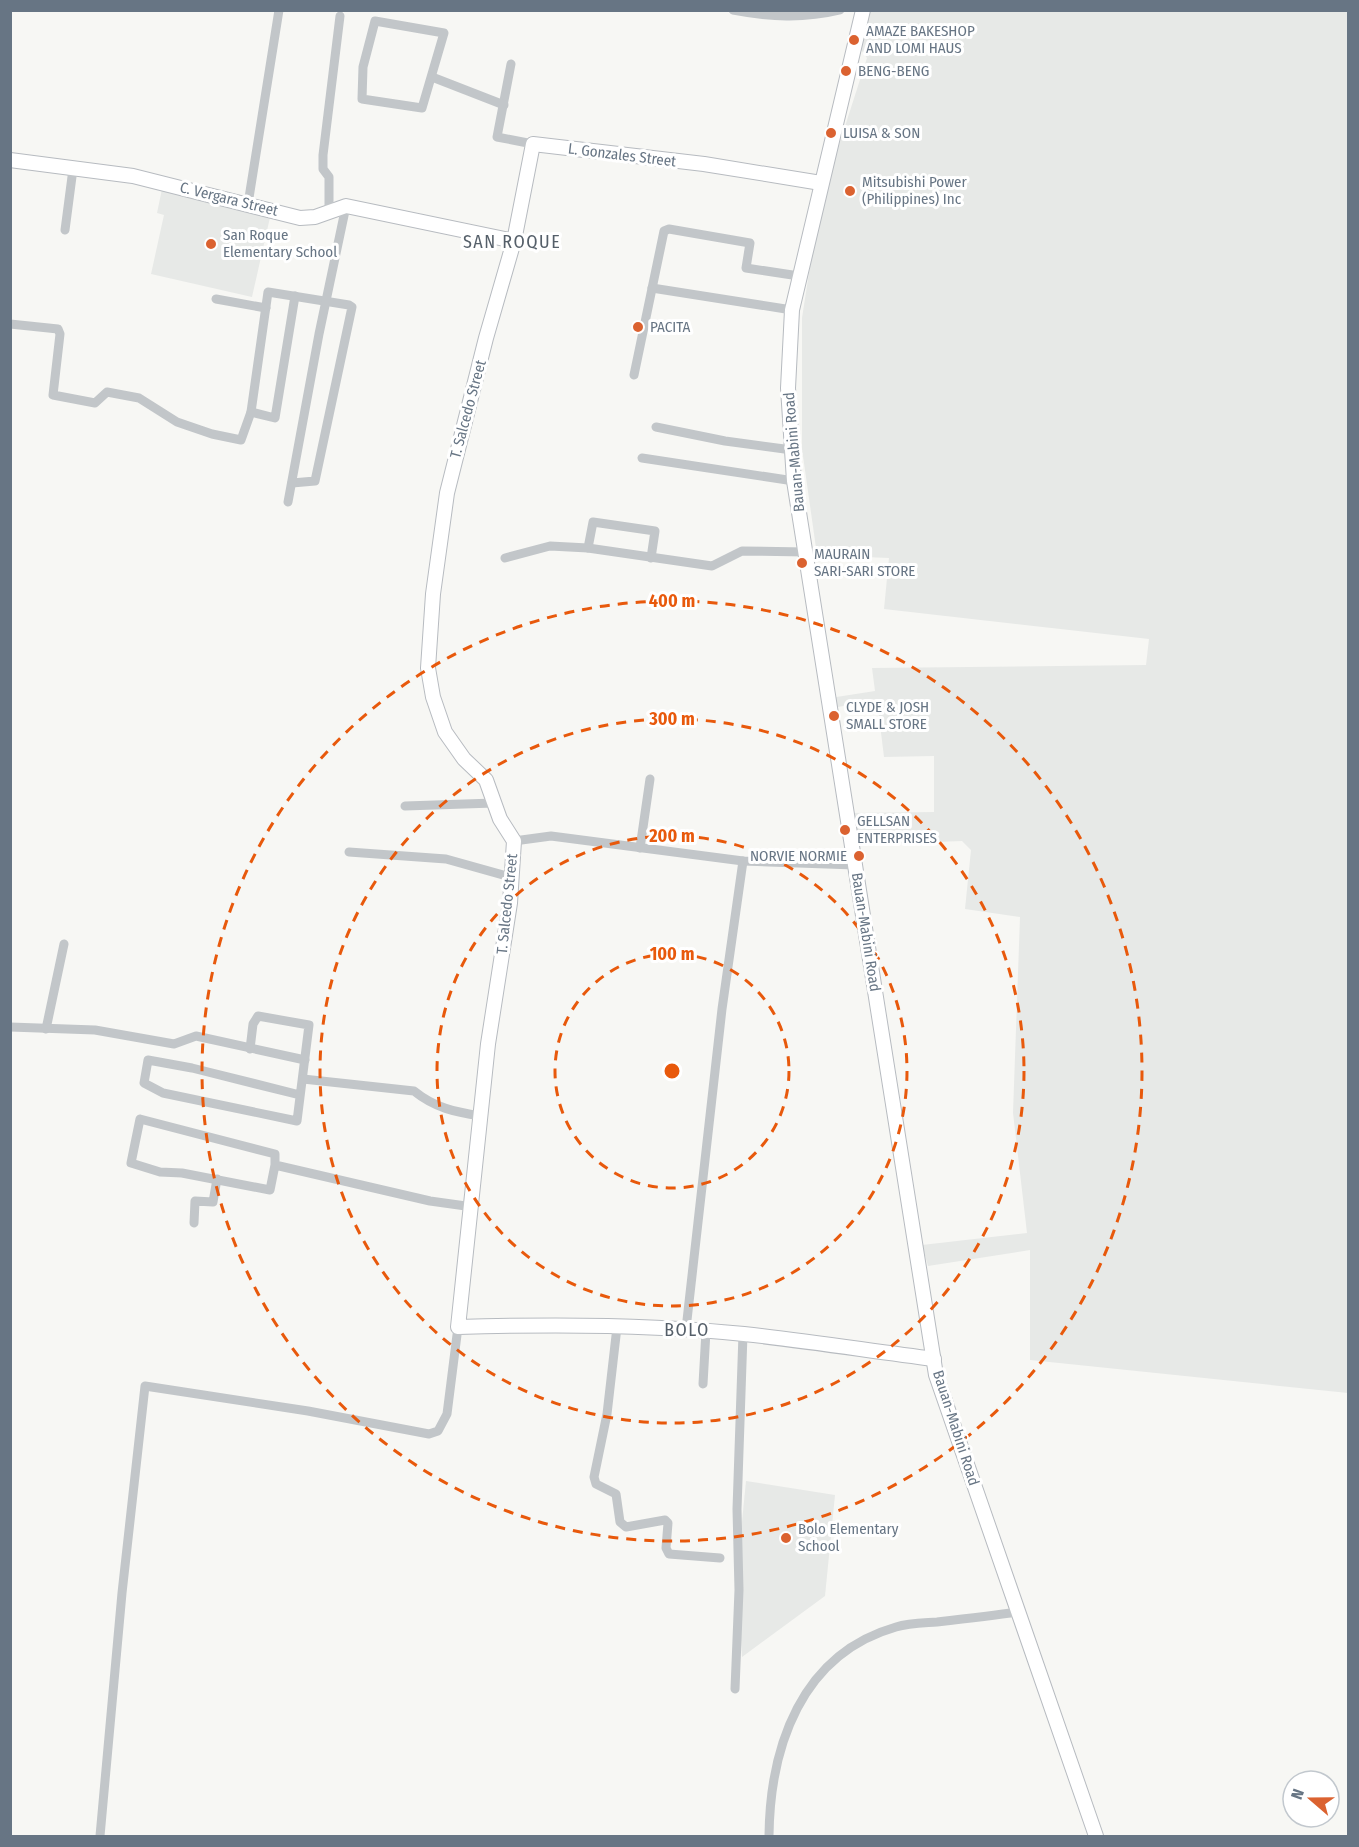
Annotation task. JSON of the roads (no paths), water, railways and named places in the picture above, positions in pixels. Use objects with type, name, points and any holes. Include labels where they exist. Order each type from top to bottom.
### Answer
[{"type":"street","points":[[248,204],[279,10]]},
{"type":"street","points":[[734,10],[767,16],[810,17],[840,10]]},
{"type":"street","name":"Bauan-Mabini Road","points":[[863,10],[792,310],[788,388],[794,481],[936,1375],[1096,1836]]},
{"type":"street","points":[[329,211],[329,177],[323,169],[323,155],[340,16]]},
{"type":"street","points":[[375,21],[444,33],[432,77],[422,108],[362,99],[363,67],[375,21]]},
{"type":"street","name":"L. Gonzales Street","points":[[511,64],[497,137],[532,144],[704,164],[821,183]]},
{"type":"street","points":[[432,77],[504,105]]},
{"type":"street","name":"T. Salcedo Street","points":[[100,1836],[122,1593],[145,1386],[309,1411],[429,1434],[438,1431],[447,1414],[473,1207],[488,1044],[510,903],[514,842],[494,803],[486,780],[464,759],[445,732],[433,697],[428,668],[433,594],[447,493],[514,241],[532,144]]},
{"type":"street","name":"C. Vergara Street","points":[[10,160],[133,176],[300,218],[315,218],[346,206],[514,241]]},
{"type":"street","points":[[65,230],[73,169]]},
{"type":"street","points":[[288,502],[346,206]]},
{"type":"street","points":[[634,375],[662,235],[669,229],[750,243],[746,268],[799,276]]},
{"type":"street","points":[[652,288],[792,310]]},
{"type":"street","points":[[10,324],[58,329],[60,334],[53,395],[95,403],[107,392],[139,398],[177,422],[212,434],[241,440],[251,412],[268,292],[352,307],[315,481],[292,483]]},
{"type":"street","points":[[251,412],[275,418],[295,296]]},
{"type":"street","points":[[216,299],[266,309]]},
{"type":"street","points":[[656,427],[725,441],[792,450]]},
{"type":"street","points":[[642,458],[794,481]]},
{"type":"street","points":[[588,548],[593,522],[655,531],[651,558]]},
{"type":"street","points":[[505,558],[550,546],[588,548],[712,566],[742,551],[806,552]]},
{"type":"street","points":[[640,848],[650,779]]},
{"type":"street","points":[[405,806],[494,803]]},
{"type":"street","points":[[514,842],[551,836],[743,861],[855,865]]},
{"type":"street","points":[[349,852],[446,859],[510,877]]},
{"type":"street","points":[[686,1329],[722,1009],[743,861]]},
{"type":"street","points":[[46,1029],[64,944]]},
{"type":"street","points":[[250,1049],[253,1024],[258,1016],[309,1024],[297,1121],[163,1093],[144,1083],[146,1061],[168,1062],[300,1095]]},
{"type":"street","points":[[10,1027],[95,1030],[174,1044],[196,1036],[305,1060]]},
{"type":"street","points":[[303,1078],[414,1091],[428,1103],[448,1111],[481,1116]]},
{"type":"street","points":[[140,1119],[274,1154],[275,1165],[270,1190],[217,1179],[160,1172],[131,1163],[140,1119]]},
{"type":"street","points":[[275,1165],[430,1201],[473,1207]]},
{"type":"street","points":[[194,1223],[195,1201],[213,1202],[217,1179]]},
{"type":"street","points":[[617,1327],[607,1414],[594,1477],[596,1484],[616,1494],[620,1522],[626,1527],[665,1520],[668,1522],[666,1548],[669,1554],[720,1558]]},
{"type":"street","points":[[458,1328],[686,1329],[743,1334],[934,1359]]},
{"type":"street","points":[[703,1384],[706,1331]]},
{"type":"street","points":[[735,1689],[739,1590],[737,1499],[743,1334]]},
{"type":"street","points":[[769,1836],[775,1771],[787,1727],[811,1685],[836,1659],[867,1638],[897,1626],[1018,1612]]},
{"type":"place","name":"AMAZE BAKESHOP AND LOMI HAUS","points":[[854,40]]},
{"type":"place","name":"BENG-BENG","points":[[846,71]]},
{"type":"place","name":"LUISA & SON","points":[[831,133]]},
{"type":"place","name":"Mitsubishi Power (Philippines) Inc","points":[[850,191]]},
{"type":"place","name":"San Roque Elementary School","points":[[211,244]]},
{"type":"place","name":"PACITA","points":[[638,327]]},
{"type":"place","name":"MAURAIN SARI-SARI STORE","points":[[802,563]]},
{"type":"place","name":"CLYDE & JOSH SMALL STORE","points":[[834,716]]},
{"type":"place","name":"GELLSAN ENTERPRISES","points":[[845,830]]},
{"type":"place","name":"NORVIE NORMIE","points":[[859,856]]},
{"type":"place","name":"Bolo Elementary School","points":[[786,1538]]},
{"type":"district","name":"SAN ROQUE","points":[[512,242]]},
{"type":"district","name":"BOLO","points":[[687,1330]]}]
